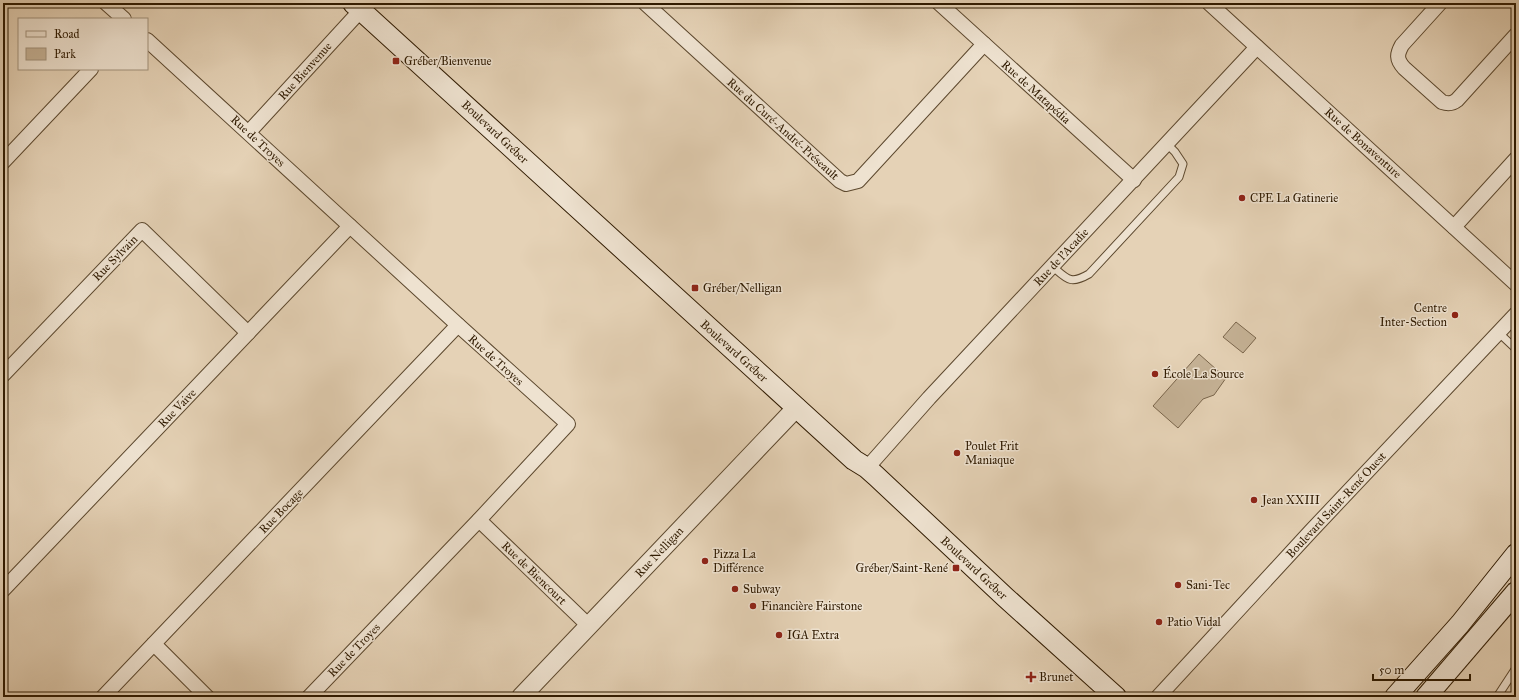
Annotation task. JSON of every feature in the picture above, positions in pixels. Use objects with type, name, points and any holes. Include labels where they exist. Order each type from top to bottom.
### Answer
[{"type":"main road","name":"Boulevard Gréber","points":[[357,6],[854,460],[867,468],[1116,697]]},
{"type":"main road","points":[[1395,697],[1460,624],[1516,554]]},
{"type":"main road","points":[[1426,697],[1516,592]]},
{"type":"street","points":[[106,3],[123,18]]},
{"type":"street","name":"Rue du Curé-André-Préseault","points":[[645,3],[840,181],[846,184],[858,181],[984,44]]},
{"type":"street","name":"Rue de Matapédia","points":[[939,3],[1134,180]]},
{"type":"street","name":"Rue de Bonaventure","points":[[1209,3],[1516,284]]},
{"type":"street","points":[[1440,3],[1402,45],[1398,51],[1397,57],[1399,63],[1442,102],[1448,104],[1453,103],[1516,35]]},
{"type":"street","name":"Rue Bienvenue","points":[[249,132],[357,6]]},
{"type":"street","name":"Rue de Troyes","points":[[148,41],[249,132],[458,326],[568,424],[479,520],[309,697]]},
{"type":"street","name":"Rue de l'Acadie","points":[[867,468],[929,398],[1257,47]]},
{"type":"street","points":[[3,162],[90,70]]},
{"type":"street","points":[[1454,227],[1516,159]]},
{"type":"street","name":"Rue Vaive","points":[[3,590],[350,226]]},
{"type":"street","name":"Rue Sylvain","points":[[3,375],[142,230],[248,333]]},
{"type":"street","name":"Boulevard Saint-René Ouest","points":[[1158,697],[1310,531],[1516,314]]},
{"type":"street","name":"Rue Bocage","points":[[103,697],[458,326]]},
{"type":"street","name":"Rue Nelligan","points":[[521,697],[797,407]]},
{"type":"street","name":"Rue de Biencourt","points":[[479,520],[589,626]]},
{"type":"street","points":[[154,644],[207,697]]},
{"type":"lane","points":[[1052,266],[1067,279],[1079,280],[1089,274],[1179,177],[1182,164],[1175,152],[1167,144]]},
{"type":"lane","points":[[1499,333],[1516,349]]},
{"type":"lane","points":[[1497,697],[1516,668]]},
{"type":"green space","points":[[1236,322],[1256,338],[1243,353],[1223,337]]},
{"type":"green space","points":[[1199,354],[1226,378],[1214,395],[1203,399],[1178,428],[1153,406]]},
{"type":"place","name":"Gréber/Bienvenue","points":[[396,61]]},
{"type":"place","name":"CPE La Gatinerie","points":[[1242,198]]},
{"type":"place","name":"Gréber/Nelligan","points":[[695,288]]},
{"type":"place","name":"Centre Inter-Section","points":[[1455,315]]},
{"type":"place","name":"École La Source","points":[[1155,374]]},
{"type":"place","name":"Poulet Frit Maniaque","points":[[957,453]]},
{"type":"place","name":"Jean XXIII","points":[[1254,500]]},
{"type":"place","name":"Pizza La Différence","points":[[705,561]]},
{"type":"place","name":"Gréber/Saint-René","points":[[956,568]]},
{"type":"place","name":"Sani-Tec","points":[[1178,585]]},
{"type":"place","name":"Subway","points":[[735,589]]},
{"type":"place","name":"Financière Fairstone","points":[[753,606]]},
{"type":"place","name":"Patio Vidal","points":[[1159,622]]},
{"type":"place","name":"IGA Extra","points":[[779,635]]},
{"type":"place","name":"Brunet","points":[[1031,677]]}]
